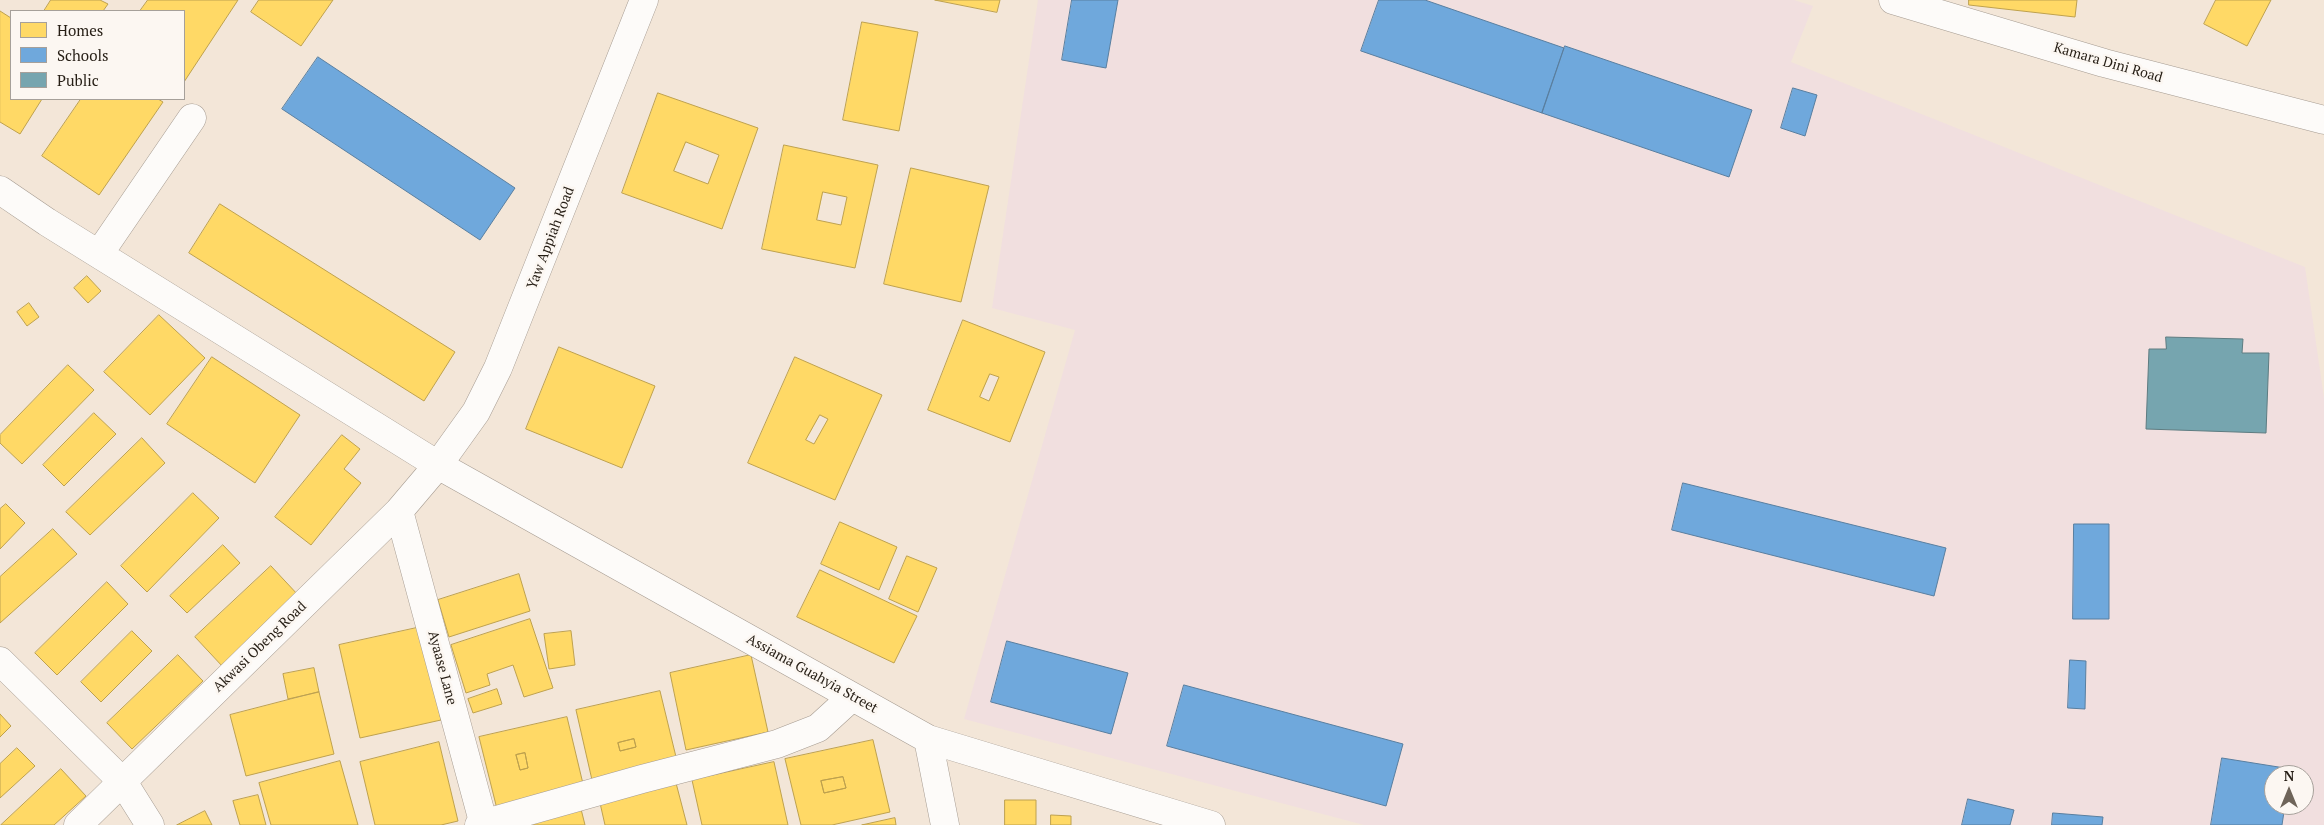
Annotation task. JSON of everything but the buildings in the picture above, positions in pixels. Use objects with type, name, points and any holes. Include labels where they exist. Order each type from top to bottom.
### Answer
[{"type":"street","name":"Yaw Appiah Road","points":[[438,465],[476,412],[498,368],[644,0]]},
{"type":"street","name":"Kamara Dini Road","points":[[1893,0],[2104,64],[2324,120]]},
{"type":"street","points":[[99,254],[192,118]]},
{"type":"street","name":"Assiama Guahyia Street","points":[[0,190],[99,254],[438,465],[928,739],[1211,825]]},
{"type":"street","name":"Akwasi Obeng Road","points":[[78,825],[399,511],[438,465]]},
{"type":"street","name":"Ayaase Lane","points":[[399,511],[482,825]]},
{"type":"street","points":[[0,661],[123,782],[150,825]]},
{"type":"street","points":[[482,825],[642,779],[777,744],[818,728],[852,697]]},
{"type":"street","points":[[928,739],[945,825]]},
{"type":"shaded area","points":[[1038,0],[1794,0],[1813,6],[1791,62],[2305,267],[2324,398],[2324,825],[1364,825],[964,719],[1075,330],[992,308]]}]
